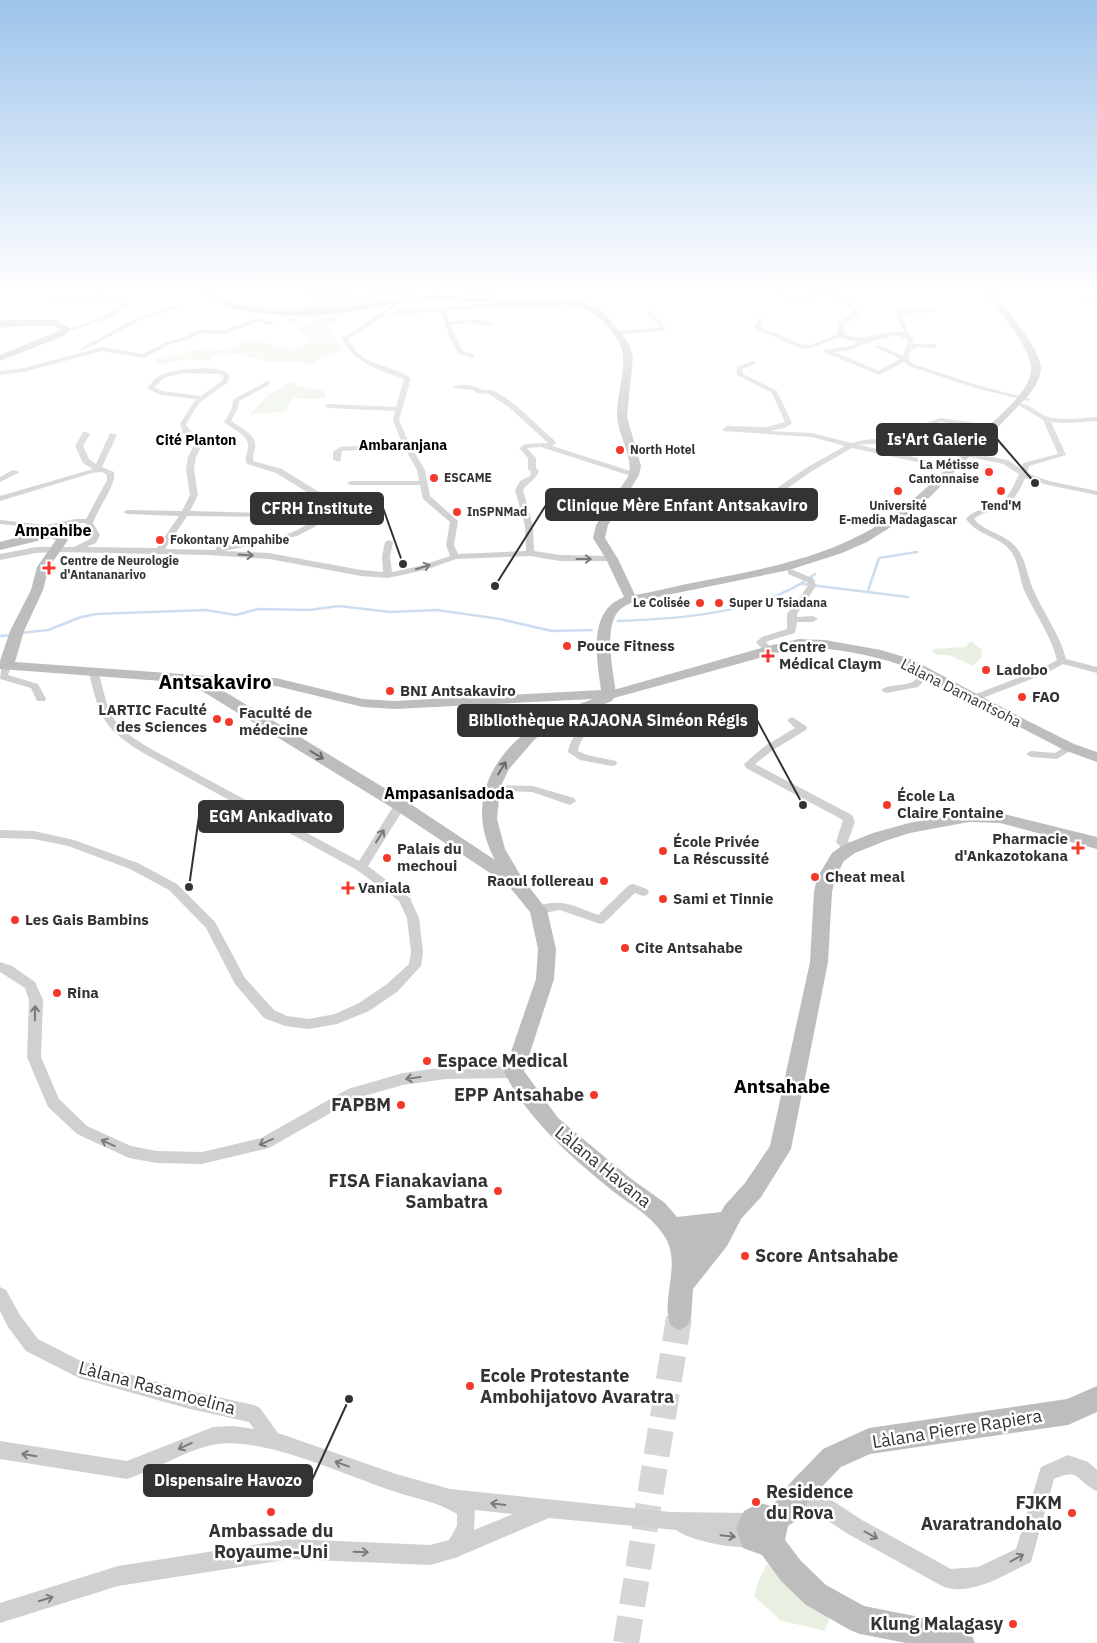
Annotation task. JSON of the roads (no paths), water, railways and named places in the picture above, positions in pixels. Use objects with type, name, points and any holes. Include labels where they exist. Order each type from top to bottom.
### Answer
[{"type":"main road","points":[[627,366],[622,417],[636,466],[634,475],[602,525],[599,538],[612,559],[631,599]]},
{"type":"main road","points":[[0,546],[50,534],[60,537],[62,540],[43,567],[37,590],[15,634]]},
{"type":"main road","name":"Làlana Havana","points":[[514,1072],[551,1124],[622,1185],[657,1210],[677,1238]]},
{"type":"main road","points":[[684,1283],[719,1240],[729,1217]]},
{"type":"main road","points":[[677,1238],[684,1265],[684,1283]]},
{"type":"street","points":[[0,373],[38,366]]},
{"type":"street","points":[[374,366],[408,378],[396,420],[406,445],[420,470],[426,497],[454,521],[450,545],[455,557]]},
{"type":"street","points":[[746,366],[739,368],[740,375],[775,392],[789,424],[772,428],[727,428],[725,430],[806,434],[853,446]]},
{"type":"street","points":[[861,366],[879,373],[893,366]]},
{"type":"street","points":[[916,366],[1023,401],[1046,418],[1066,421],[1097,419]]},
{"type":"street","points":[[612,764],[584,758],[573,752],[575,744],[587,729],[604,696],[608,664],[604,638],[607,616],[617,606],[631,599],[788,567],[838,549],[886,526],[907,511],[972,455],[1023,401],[1036,376],[1036,366]]},
{"type":"street","points":[[657,595],[676,595],[715,589],[792,572],[837,556],[891,529],[913,513],[993,427],[1038,388],[1043,377],[1043,366]]},
{"type":"street","points":[[159,552],[185,513],[194,494],[189,479],[193,451],[198,445],[197,440],[186,432],[183,424],[196,402],[202,398],[225,382],[227,376],[222,372],[178,372],[163,375],[150,388],[161,393],[202,398]]},
{"type":"street","points":[[208,552],[243,543],[272,539],[304,530],[314,523],[322,511],[319,496],[279,471],[250,462],[248,457],[252,446],[250,438],[227,422],[234,410],[236,400],[268,382]]},
{"type":"street","points":[[456,387],[475,388],[477,391],[491,392],[512,407],[552,443],[546,447]]},
{"type":"street","points":[[328,406],[398,409]]},
{"type":"street","points":[[1046,418],[1062,455],[1026,465],[1005,503],[976,514],[970,520],[1013,548],[1029,590],[1062,660]]},
{"type":"street","points":[[913,430],[940,420],[993,427]]},
{"type":"street","points":[[86,434],[78,446],[85,460],[111,474],[111,480],[90,521]]},
{"type":"street","points":[[102,469],[113,435]]},
{"type":"street","points":[[721,511],[720,492],[765,500],[806,471],[857,443],[879,442],[892,446],[888,454],[956,468]]},
{"type":"street","points":[[337,460],[337,452],[340,449],[406,445]]},
{"type":"street","points":[[530,553],[529,526],[519,490],[523,484],[533,477],[535,471],[532,469],[532,458],[523,448],[524,446],[546,447],[634,475]]},
{"type":"street","points":[[972,455],[1005,462],[1028,477],[1097,493]]},
{"type":"street","points":[[0,500],[102,469]]},
{"type":"street","points":[[0,480],[16,472]]},
{"type":"street","points":[[351,483],[423,483]]},
{"type":"street","points":[[127,512],[266,515]]},
{"type":"street","points":[[0,522],[46,527],[75,521],[90,521]]},
{"type":"street","points":[[76,549],[93,541],[96,535],[90,521]]},
{"type":"street","points":[[388,575],[386,557],[389,542]]},
{"type":"street","points":[[0,557],[36,550],[57,549],[208,552],[269,556],[362,573],[388,575],[422,568],[455,557],[530,553],[560,558],[612,559]]},
{"type":"street","points":[[768,650],[761,642],[792,630],[792,614],[810,582],[792,572]]},
{"type":"street","points":[[792,620],[813,619]]},
{"type":"street","points":[[15,634],[3,664],[4,678],[35,686],[41,699]]},
{"type":"street","name":"Làlana Damantsoha","points":[[604,696],[799,643],[834,645],[881,654],[906,662],[1069,747],[1097,757]]},
{"type":"street","points":[[975,698],[1044,671],[1062,660],[1097,670]]},
{"type":"street","points":[[3,664],[223,683],[515,882]]},
{"type":"street","points":[[608,664],[617,680],[627,686],[644,686]]},
{"type":"street","points":[[0,834],[34,835],[70,843],[134,866],[173,887],[211,925],[240,981],[269,1014],[285,1021],[309,1024],[337,1019],[364,1007],[392,988],[415,966],[417,952],[414,918],[404,898],[361,867],[149,752],[120,734],[104,714],[94,672]]},
{"type":"street","points":[[886,690],[904,689],[915,685],[927,673]]},
{"type":"street","points":[[167,677],[197,683],[276,682],[362,703],[395,705],[604,696]]},
{"type":"street","points":[[0,967],[7,969],[30,985],[36,1000],[34,1058],[53,1103],[82,1130],[129,1152],[157,1158],[202,1158],[264,1144],[353,1093],[403,1079],[446,1073],[514,1072],[545,979],[547,949],[538,910],[515,882],[497,849],[489,819],[492,788],[502,767],[530,736],[550,722],[604,696]]},
{"type":"street","points":[[792,720],[802,728],[769,748],[749,764],[848,818],[849,822],[842,842],[849,849]]},
{"type":"street","points":[[1031,754],[1057,756],[1069,747]]},
{"type":"street","points":[[492,788],[534,789],[570,801]]},
{"type":"street","points":[[361,867],[400,805]]},
{"type":"street","points":[[677,1238],[729,1217],[753,1190],[780,1149],[819,962],[822,892],[826,878],[838,857],[849,849],[909,828],[970,817],[1000,818],[1097,843]]},
{"type":"street","points":[[480,858],[492,856],[497,849]]},
{"type":"street","points":[[538,910],[561,906],[600,920],[633,888],[643,892]]},
{"type":"street","points":[[679,1318],[684,1283]]},
{"type":"street","name":"Làlana Rasamoelina","points":[[0,1295],[14,1321],[32,1345],[79,1369],[186,1399],[254,1414],[272,1440]]},
{"type":"street","name":"Làlana Pierre Rapiera","points":[[761,1531],[787,1510],[800,1491],[832,1458],[869,1441],[1068,1412],[1097,1399]]},
{"type":"street","points":[[0,1450],[127,1470],[213,1436],[234,1435],[272,1440],[396,1483],[450,1498],[547,1510],[670,1521],[722,1536],[761,1531],[791,1571],[816,1595],[860,1620],[950,1637],[961,1643]]},
{"type":"street","points":[[800,1491],[855,1527],[949,1579],[979,1577],[1024,1555],[1047,1473],[1068,1464],[1082,1468],[1097,1482]]},
{"type":"street","points":[[450,1498],[466,1509],[466,1528],[455,1548]]},
{"type":"street","points":[[0,1613],[118,1576],[291,1549],[430,1555],[455,1548],[547,1510]]},
{"type":"waterway","points":[[868,591],[879,558],[917,552]]},
{"type":"waterway","points":[[618,621],[694,616],[747,605],[772,598],[795,587],[815,574]]},
{"type":"waterway","points":[[802,584],[908,597]]},
{"type":"waterway","points":[[20,633],[48,630],[81,617],[96,614],[206,610],[236,615],[258,609],[309,610],[339,606],[390,612],[437,610],[500,619],[552,631],[592,630]]},
{"type":"waterway","points":[[0,636],[11,635]]},
{"type":"tunnel","points":[[626,1643],[679,1318]]},
{"type":"place","name":"North Hotel","points":[[620,450]]},
{"type":"place","name":"La Métisse Cantonnaise","points":[[989,472]]},
{"type":"place","name":"ESCAME","points":[[434,478]]},
{"type":"place","name":"Is'Art Galerie","points":[[1035,483]]},
{"type":"place","name":"Université E-media Madagascar","points":[[898,491]]},
{"type":"place","name":"Tend'M","points":[[1001,491]]},
{"type":"place","name":"InSPNMad","points":[[457,512]]},
{"type":"place","name":"Fokontany Ampahibe","points":[[160,540]]},
{"type":"place","name":"CFRH Institute","points":[[403,564]]},
{"type":"place","name":"Centre de Neurologie d'Antananarivo","points":[[49,568]]},
{"type":"place","name":"Clinique Mère Enfant Antsakaviro","points":[[495,586]]},
{"type":"place","name":"Le Colisée","points":[[700,603]]},
{"type":"place","name":"Super U Tsiadana","points":[[719,603]]},
{"type":"place","name":"Pouce Fitness","points":[[567,646]]},
{"type":"place","name":"Centre Médical Claym","points":[[768,656]]},
{"type":"place","name":"Ladobo","points":[[986,670]]},
{"type":"place","name":"BNI Antsakaviro","points":[[390,691]]},
{"type":"place","name":"FAO","points":[[1022,697]]},
{"type":"place","name":"LARTIC Faculté des Sciences","points":[[217,719]]},
{"type":"place","name":"Faculté de médecine","points":[[229,722]]},
{"type":"place","name":"Bibliothèque RAJAONA Siméon Régis","points":[[803,805]]},
{"type":"place","name":"École La Claire Fontaine","points":[[887,805]]},
{"type":"place","name":"Pharmacie d'Ankazotokana","points":[[1078,848]]},
{"type":"place","name":"École Privée La Réscussité","points":[[663,851]]},
{"type":"place","name":"Palais du mechoui","points":[[387,858]]},
{"type":"place","name":"Cheat meal","points":[[815,877]]},
{"type":"place","name":"Raoul follereau","points":[[604,881]]},
{"type":"place","name":"EGM Ankadivato","points":[[189,887]]},
{"type":"place","name":"Vaniala","points":[[348,888]]},
{"type":"place","name":"Sami et Tinnie","points":[[663,899]]},
{"type":"place","name":"Les Gais Bambins","points":[[15,920]]},
{"type":"place","name":"Cite Antsahabe","points":[[625,948]]},
{"type":"place","name":"Rina","points":[[57,993]]},
{"type":"place","name":"Espace Medical","points":[[427,1061]]},
{"type":"place","name":"EPP Antsahabe","points":[[594,1095]]},
{"type":"place","name":"FAPBM","points":[[401,1105]]},
{"type":"place","name":"FISA Fianakaviana Sambatra","points":[[498,1191]]},
{"type":"place","name":"Score Antsahabe","points":[[745,1256]]},
{"type":"place","name":"Ecole Protestante Ambohijatovo Avaratra","points":[[470,1386]]},
{"type":"place","name":"Dispensaire Havozo","points":[[349,1399]]},
{"type":"place","name":"Residence du Rova","points":[[756,1502]]},
{"type":"place","name":"Ambassade du Royaume-Uni","points":[[271,1512]]},
{"type":"place","name":"FJKM Avaratrandohalo","points":[[1072,1513]]},
{"type":"place","name":"Klung Malagasy","points":[[1013,1624]]},
{"type":"district","name":"Cité Planton","points":[[196,440]]},
{"type":"district","name":"Ambaranjana","points":[[403,445]]},
{"type":"district","name":"Ampahibe","points":[[53,530]]},
{"type":"district","name":"Antsakaviro","points":[[215,682]]},
{"type":"district","name":"Ampasanisadoda","points":[[449,793]]},
{"type":"district","name":"Antsahabe","points":[[782,1086]]}]
